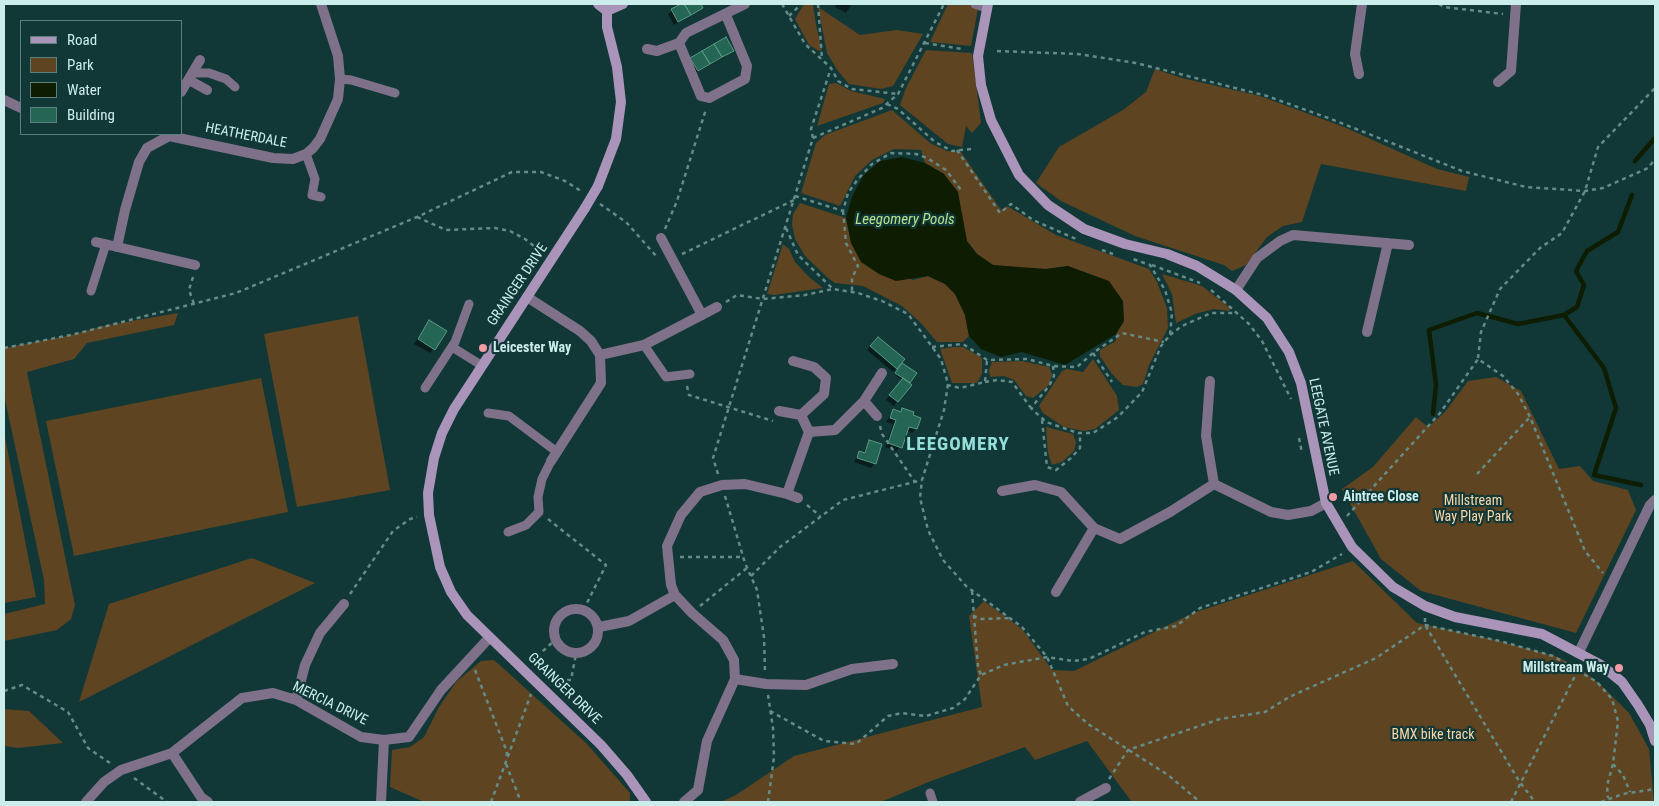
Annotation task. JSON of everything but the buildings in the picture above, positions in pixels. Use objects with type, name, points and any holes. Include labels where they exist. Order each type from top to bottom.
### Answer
[{"type":"street","points":[[306,154],[320,138],[338,99],[340,80],[338,56],[322,4]]},
{"type":"street","points":[[598,4],[607,11],[623,4]]},
{"type":"street","points":[[648,49],[657,51],[679,43],[686,33],[726,15],[744,4]]},
{"type":"street","points":[[1359,74],[1355,54],[1362,4]]},
{"type":"street","points":[[1498,82],[1511,71],[1516,4]]},
{"type":"street","name":"LEEGATE AVENUE","points":[[987,6],[978,56],[981,85],[991,120],[1019,175],[1048,205],[1084,229],[1125,244],[1167,254],[1197,266],[1236,290],[1267,318],[1289,352],[1301,383],[1326,503],[1352,547],[1392,587],[1425,606],[1455,616],[1542,634],[1580,652],[1601,665],[1622,682],[1646,719],[1655,741]]},
{"type":"street","name":"GRAINGER DRIVE","points":[[607,11],[607,27],[617,67],[621,102],[616,140],[598,186],[585,208],[481,365],[442,433],[434,458],[428,493],[429,515],[440,567],[451,592],[467,616],[601,745],[627,775],[646,802]]},
{"type":"street","points":[[679,43],[701,96],[709,98],[745,79],[747,66],[726,15]]},
{"type":"street","points":[[182,90],[200,60]]},
{"type":"street","points":[[191,76],[207,90]]},
{"type":"street","points":[[4,100],[20,108]]},
{"type":"street","name":"HEATHERDALE","points":[[117,247],[139,162],[147,148],[169,135],[273,158],[293,159],[306,154]]},
{"type":"street","points":[[1236,290],[1257,258],[1280,241],[1293,235],[1409,245]]},
{"type":"street","points":[[661,238],[702,315]]},
{"type":"street","points":[[101,243],[195,265]]},
{"type":"street","points":[[1367,332],[1388,243]]},
{"type":"street","points":[[527,297],[580,331],[591,341],[600,355],[601,382],[554,457]]},
{"type":"street","points":[[600,355],[644,345],[717,307]]},
{"type":"street","points":[[793,361],[814,367],[826,378],[824,394],[801,415]]},
{"type":"street","points":[[809,432],[835,430],[864,401],[882,374]]},
{"type":"street","points":[[1210,381],[1206,436],[1214,484]]},
{"type":"street","points":[[864,401],[877,416]]},
{"type":"street","points":[[779,411],[801,415]]},
{"type":"street","points":[[787,494],[809,432],[801,415]]},
{"type":"street","points":[[684,802],[698,790],[707,741],[735,679],[734,660],[723,640],[692,613],[675,595],[671,585],[667,546],[681,515],[700,492],[722,485],[745,484],[798,498]]},
{"type":"street","points":[[1214,484],[1271,512],[1288,516],[1311,511],[1326,503]]},
{"type":"street","points":[[1002,491],[1035,485],[1061,492],[1094,528],[1120,539],[1170,512],[1214,484]]},
{"type":"street","points":[[1580,652],[1650,505],[1655,500]]},
{"type":"street","points":[[1056,592],[1094,528]]},
{"type":"street","points":[[599,627],[629,621],[675,595]]},
{"type":"street","points":[[296,700],[305,665],[320,633],[344,604]]},
{"type":"street","points":[[575,608],[588,612],[599,627],[593,646],[576,654],[564,650],[554,636],[558,617],[575,608]]},
{"type":"street","name":"MERCIA DRIVE","points":[[86,802],[104,782],[121,770],[172,753],[242,698],[273,693],[296,700],[361,737],[384,740],[409,737],[441,690],[489,638]]},
{"type":"street","points":[[735,679],[766,684],[806,686],[852,669],[893,664]]},
{"type":"street","points":[[382,802],[384,740]]},
{"type":"street","points":[[172,753],[201,797],[208,802]]},
{"type":"street","points":[[1080,802],[1106,788]]},
{"type":"lane","points":[[975,4],[987,6]]},
{"type":"lane","points":[[191,76],[226,78],[236,86]]},
{"type":"lane","points":[[340,80],[351,80],[395,93]]},
{"type":"lane","points":[[306,154],[315,179],[312,195],[321,197]]},
{"type":"lane","points":[[91,291],[101,243]]},
{"type":"lane","points":[[425,388],[452,347],[469,304]]},
{"type":"lane","points":[[644,345],[666,377],[687,374]]},
{"type":"lane","points":[[452,347],[481,365]]},
{"type":"lane","points":[[488,413],[509,416],[554,457],[542,479],[538,497],[539,512],[526,525],[508,532]]},
{"type":"lane","points":[[930,793],[934,802]]},
{"type":"path","points":[[782,4],[805,44],[831,68],[838,81],[852,89],[898,94]]},
{"type":"path","points":[[789,16],[801,4]]},
{"type":"path","points":[[818,4],[822,60]]},
{"type":"path","points":[[813,138],[882,108],[898,94],[926,43],[944,4]]},
{"type":"path","points":[[1439,4],[1444,7],[1514,15]]},
{"type":"path","points":[[926,43],[962,49]]},
{"type":"path","points":[[997,51],[1078,54],[1136,63],[1267,96],[1331,118],[1462,172],[1526,187],[1584,191],[1603,188],[1648,168],[1655,159]]},
{"type":"path","points":[[768,802],[774,757],[773,728],[766,684],[764,637],[757,590],[743,557],[713,458],[813,138],[811,129],[831,68]]},
{"type":"path","points":[[1346,517],[1440,413],[1478,359],[1481,332],[1500,289],[1540,248],[1562,234],[1584,191],[1598,147],[1655,88]]},
{"type":"path","points":[[661,238],[677,201],[709,98]]},
{"type":"path","points":[[887,104],[898,109],[935,142],[952,151],[971,149]]},
{"type":"path","points":[[957,150],[1000,213],[1011,204],[1034,220],[1080,241]]},
{"type":"path","points":[[852,292],[852,278],[858,266],[846,243],[843,211],[848,193],[872,164],[891,153],[916,154],[927,158],[946,170],[961,190]]},
{"type":"path","points":[[4,348],[71,335],[236,293],[417,218],[512,172],[541,172],[565,181],[588,196]]},
{"type":"path","points":[[795,196],[843,211]]},
{"type":"path","points":[[595,201],[626,222],[658,258],[672,258],[794,200]]},
{"type":"path","points":[[417,218],[446,230],[495,228],[510,231],[525,239],[552,260]]},
{"type":"path","points":[[786,226],[798,255],[833,289]]},
{"type":"path","points":[[1095,247],[1119,255]]},
{"type":"path","points":[[1128,258],[1205,285],[1239,314],[1262,341],[1288,390],[1294,406]]},
{"type":"path","points":[[194,304],[189,290],[195,265]]},
{"type":"path","points":[[1150,265],[1165,290],[1172,313],[1170,334]]},
{"type":"path","points":[[717,307],[737,295],[763,299],[805,295],[833,289],[852,292],[882,301],[908,314],[941,359],[947,385],[944,410],[922,480],[920,498],[928,530],[943,560],[972,591],[1022,626],[1047,657],[1068,706],[1088,724],[1168,775],[1200,802]]},
{"type":"path","points":[[947,385],[960,388],[997,380],[1012,382],[1023,394],[1031,408],[1046,422],[1080,433],[1092,433],[1118,417],[1142,392],[1164,342],[1170,334],[1182,326],[1211,313],[1239,314]]},
{"type":"path","points":[[932,347],[963,344],[987,360],[1027,359],[1053,366],[1078,367],[1093,353],[1122,333],[1164,342]]},
{"type":"path","points":[[1093,353],[1112,382]]},
{"type":"path","points":[[1478,359],[1503,376],[1518,394],[1530,417],[1585,551],[1612,584]]},
{"type":"path","points":[[985,382],[987,360]]},
{"type":"path","points":[[1031,408],[1050,386],[1054,376],[1053,366]]},
{"type":"path","points":[[687,374],[689,395],[774,421],[779,411]]},
{"type":"path","points":[[877,416],[882,434],[915,482]]},
{"type":"path","points":[[1477,474],[1530,417]]},
{"type":"path","points":[[1042,419],[1047,467],[1056,470],[1071,458],[1080,448],[1080,433]]},
{"type":"path","points":[[1298,432],[1303,457]]},
{"type":"path","points":[[751,576],[780,547],[843,500],[922,480]]},
{"type":"path","points":[[798,498],[820,516]]},
{"type":"path","points":[[539,512],[606,565],[583,611]]},
{"type":"path","points":[[344,604],[393,531],[410,519],[429,515]]},
{"type":"path","points":[[770,711],[824,741],[856,744],[888,716],[902,713],[926,716],[953,708],[966,699],[981,675],[1016,662],[1047,657],[1073,661],[1089,659],[1145,632],[1176,626],[1200,608],[1312,572],[1352,547]]},
{"type":"path","points":[[668,557],[743,557]]},
{"type":"path","points":[[692,613],[747,568]]},
{"type":"path","points":[[972,591],[973,616],[981,675]]},
{"type":"path","points":[[973,616],[982,619],[1011,618]]},
{"type":"path","points":[[1425,625],[1519,781],[1535,802]]},
{"type":"path","points":[[1106,788],[1111,774],[1128,750],[1220,718],[1265,712],[1289,697],[1376,658],[1425,625],[1553,656],[1597,682],[1612,699],[1618,720],[1613,764],[1607,786],[1608,798]]},
{"type":"path","points":[[523,670],[556,639]]},
{"type":"path","points":[[492,802],[530,696],[539,685],[552,679],[571,680],[576,654]]},
{"type":"path","points":[[470,657],[506,752],[506,764],[521,802]]},
{"type":"path","points":[[1511,802],[1519,781],[1578,670]]},
{"type":"path","points":[[4,691],[22,685],[68,712],[88,748],[168,802]]},
{"type":"path","points":[[1613,764],[1623,775],[1630,792]]},
{"type":"path","points":[[1601,802],[1630,792],[1655,789]]},
{"type":"green space","points":[[804,4],[813,4],[822,50],[819,51],[809,45],[795,19]]},
{"type":"green space","points":[[948,4],[970,4],[978,9],[971,46],[930,42]]},
{"type":"green space","points":[[818,7],[860,35],[897,30],[923,34],[893,86],[881,89],[849,84],[827,53]]},
{"type":"green space","points":[[926,50],[972,53],[981,123],[972,133],[966,126],[962,147],[948,144],[900,105],[906,88]]},
{"type":"green space","points":[[1155,69],[1182,78],[1260,96],[1344,127],[1437,169],[1469,177],[1466,191],[1321,164],[1302,222],[1283,226],[1267,237],[1246,265],[1232,271],[1224,265],[1135,236],[1061,201],[1036,183],[1059,147],[1123,110],[1146,92]]},
{"type":"green space","points":[[836,83],[851,91],[885,99],[883,103],[817,126],[829,84]]},
{"type":"green space","points":[[892,110],[930,143],[947,151],[961,152],[1001,210],[1007,206],[1056,235],[1149,269],[1157,282],[1167,308],[1168,328],[1149,365],[1143,384],[1137,387],[1123,385],[1112,374],[1100,356],[1100,350],[1116,341],[1116,334],[1124,321],[1068,266],[1046,269],[1013,268],[993,265],[977,254],[967,241],[963,222],[944,174],[925,163],[921,150],[894,149],[872,160],[855,176],[840,206],[801,193],[816,143],[825,135]]},
{"type":"green space","points":[[800,203],[846,218],[851,243],[913,280],[928,276],[945,284],[955,294],[965,315],[969,336],[963,342],[937,342],[920,322],[902,306],[863,286],[835,283],[828,278],[805,256],[795,239],[792,224],[793,214]]},
{"type":"green space","points":[[783,244],[789,249],[795,262],[823,288],[774,295],[767,294]]},
{"type":"green space","points":[[1162,274],[1202,286],[1230,308],[1229,311],[1214,309],[1195,314],[1176,323],[1172,294]]},
{"type":"green space","points":[[178,313],[174,325],[87,343],[74,359],[27,372],[75,605],[71,619],[57,630],[4,641],[4,614],[45,604],[44,580],[4,395],[4,348],[71,335],[103,326]]},
{"type":"green space","points":[[358,316],[390,490],[297,507],[264,334]]},
{"type":"green space","points":[[963,347],[982,358],[982,374],[977,383],[952,383],[940,349]]},
{"type":"green space","points":[[1093,359],[1117,396],[1119,410],[1095,429],[1084,431],[1064,427],[1043,413],[1039,406],[1062,371],[1067,369],[1083,372]]},
{"type":"green space","points":[[1022,361],[1049,367],[1052,375],[1049,385],[1033,398],[1026,396],[1014,380],[1004,376],[990,377],[989,370],[992,362]]},
{"type":"green space","name":"Millstream Way Play Park","points":[[1496,377],[1521,391],[1559,469],[1580,466],[1593,481],[1628,490],[1636,510],[1576,633],[1421,591],[1381,559],[1342,489],[1373,467],[1416,417],[1428,427],[1445,412],[1468,381]]},
{"type":"green space","points":[[261,378],[288,512],[74,556],[46,421]]},
{"type":"green space","points":[[1046,427],[1073,434],[1076,442],[1074,451],[1062,462],[1052,465],[1048,453]]},
{"type":"green space","points":[[4,432],[36,597],[4,603]]},
{"type":"green space","points":[[252,558],[315,583],[79,702],[109,604]]},
{"type":"green space","name":"BMX bike track","points":[[1353,561],[1417,623],[1496,640],[1558,657],[1581,669],[1600,684],[1629,713],[1649,749],[1654,802],[1131,801],[1087,741],[1035,760],[1025,747],[931,781],[881,802],[721,802],[736,795],[794,756],[982,707],[969,616],[984,601],[1022,629],[1052,670],[1074,671],[1193,613]]},
{"type":"green space","points":[[494,660],[586,743],[630,793],[630,802],[424,802],[390,787],[392,750],[410,747],[424,737],[439,707],[456,682],[481,661]]},
{"type":"green space","points":[[4,709],[29,711],[63,743],[18,748],[4,746]]},
{"type":"water","name":"Leegomery Pools","points":[[902,157],[925,163],[944,174],[958,192],[967,241],[977,254],[993,265],[1046,269],[1068,266],[1109,281],[1123,301],[1124,321],[1116,334],[1065,365],[1022,352],[1001,357],[981,349],[969,336],[965,315],[955,294],[945,284],[928,276],[896,281],[879,274],[861,262],[851,243],[846,218],[852,197],[863,176],[880,161]]},
{"type":"waterway","points":[[1635,161],[1655,138]]},
{"type":"waterway","points":[[1433,414],[1436,385],[1429,330],[1477,313],[1518,324],[1564,315],[1577,307],[1584,285],[1576,271],[1587,251],[1618,232],[1632,195]]},
{"type":"waterway","points":[[1564,315],[1604,368],[1616,408],[1594,475],[1641,485]]},
{"type":"place","name":"Leicester Way","points":[[483,348]]},
{"type":"place","name":"Aintree Close","points":[[1333,497]]},
{"type":"place","name":"Millstream Way","points":[[1619,668]]},
{"type":"district","name":"LEEGOMERY","points":[[958,445]]}]
